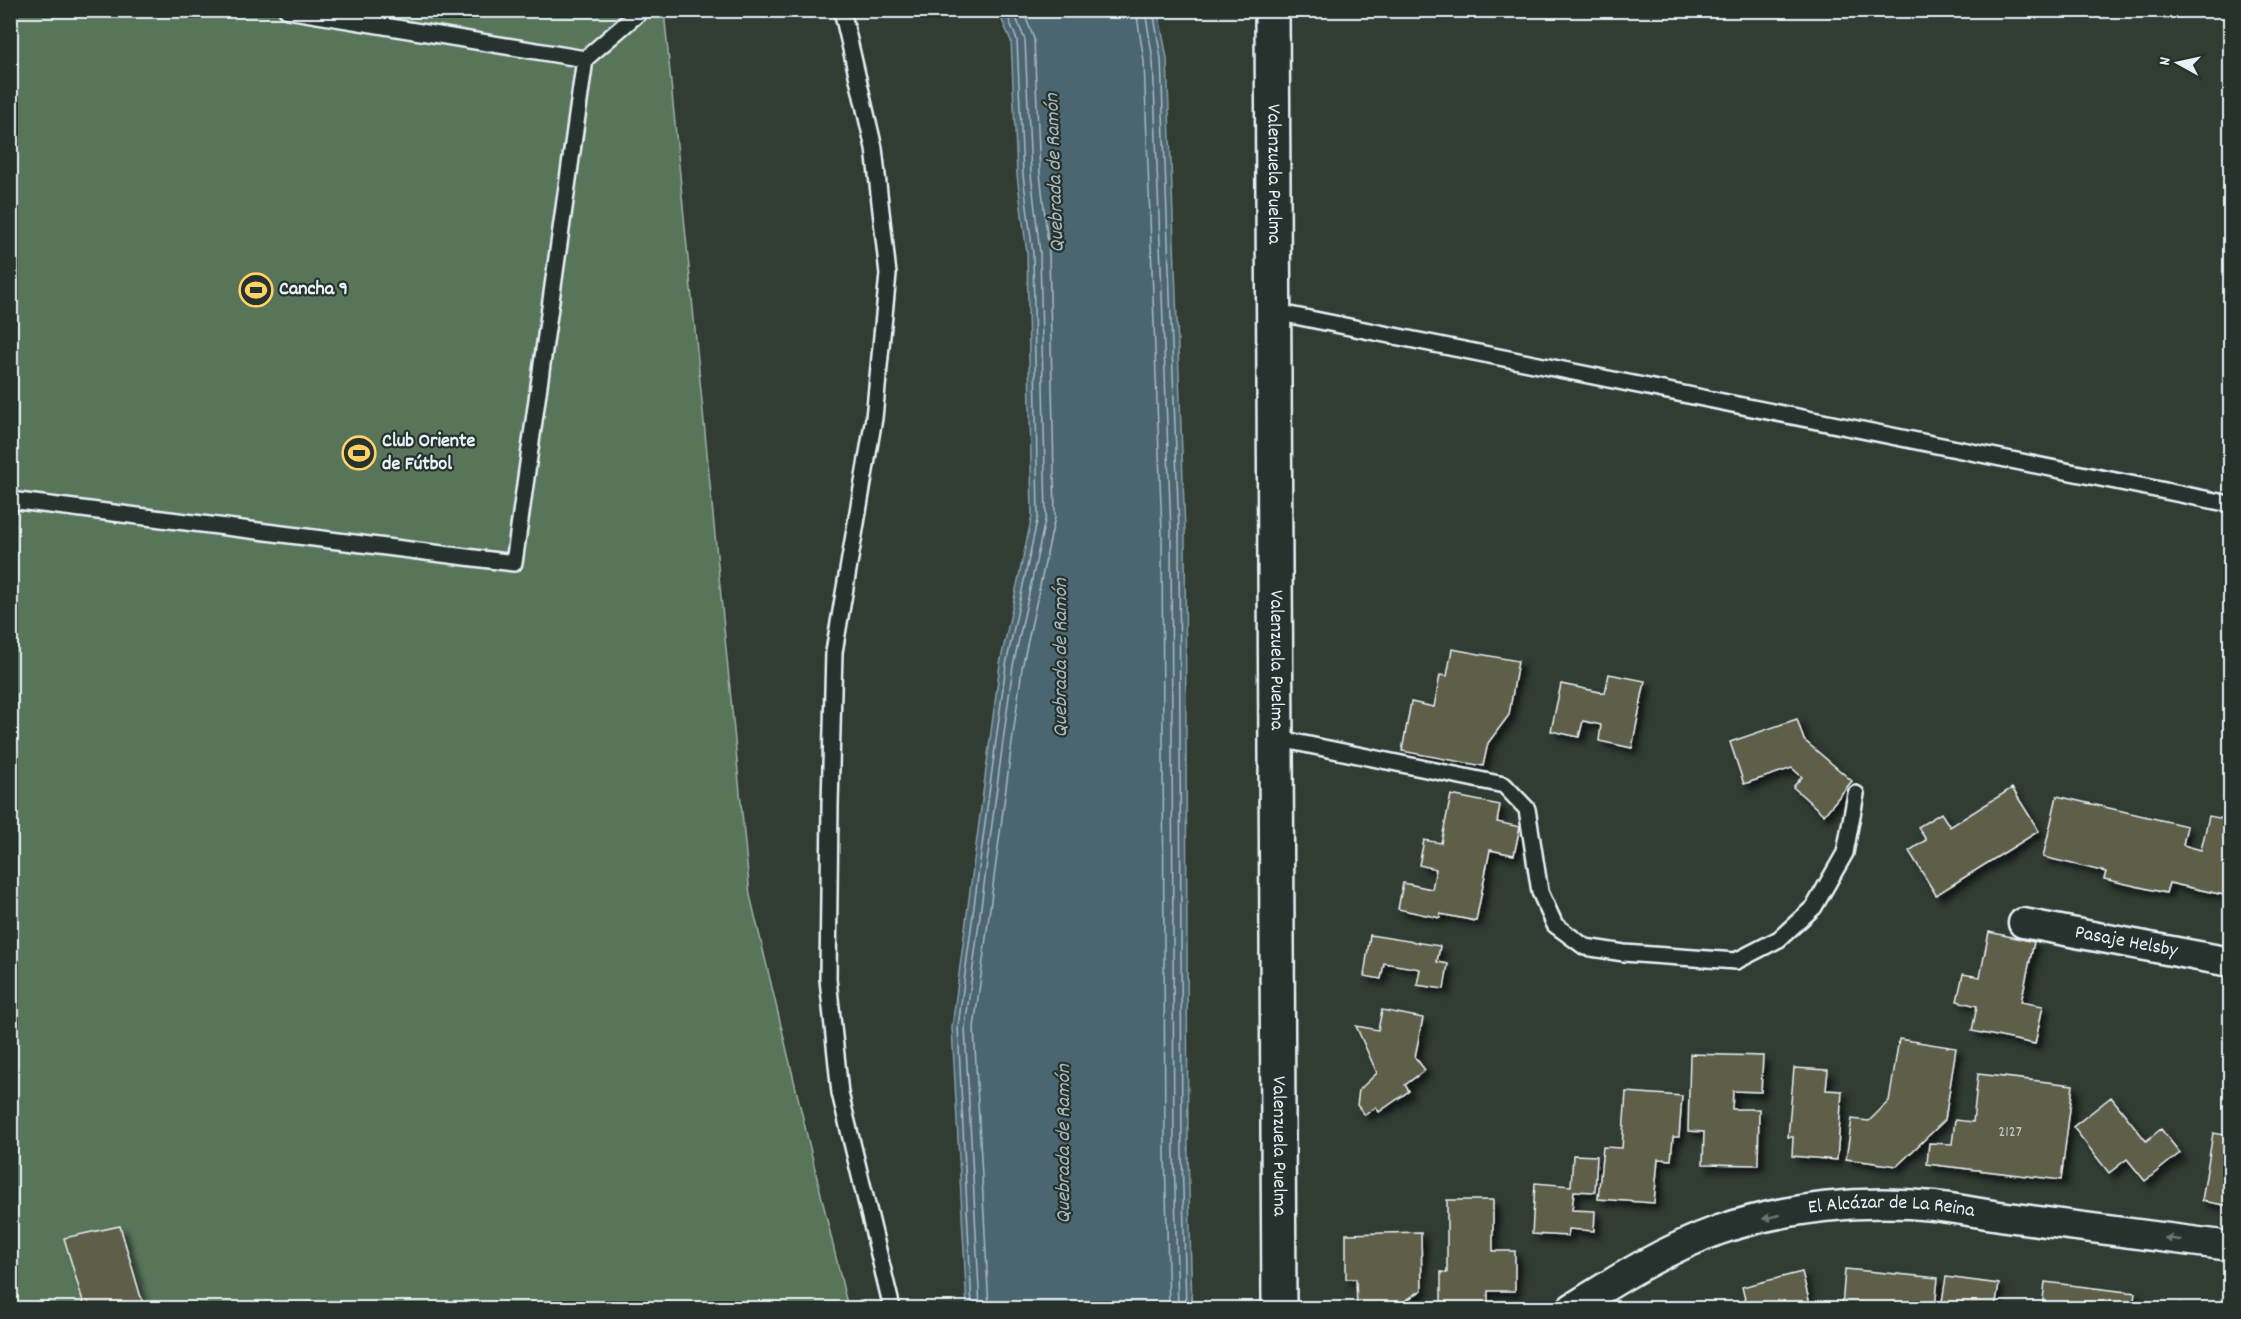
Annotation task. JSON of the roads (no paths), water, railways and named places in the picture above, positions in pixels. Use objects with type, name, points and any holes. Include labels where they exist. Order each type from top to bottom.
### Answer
[{"type":"street","name":"Valenzuela Puelma","points":[[1272,10],[1279,1308]]},
{"type":"street","name":"Pasaje Helsby","points":[[2023,923],[2230,962]]},
{"type":"street","name":"El Alcázar de La Reina","points":[[1572,1308],[1621,1277],[1687,1243],[1721,1230],[1773,1215],[1827,1207],[1881,1204],[1935,1206],[2230,1246]]},
{"type":"lane","points":[[286,10],[585,59]]},
{"type":"lane","points":[[10,500],[514,563],[585,59],[642,10]]},
{"type":"lane","points":[[842,10],[874,148],[888,274],[874,418],[834,652],[828,980],[840,1093],[892,1308]]},
{"type":"lane","points":[[1275,312],[2230,504]]},
{"type":"lane","points":[[1275,738],[1504,785],[1527,809],[1540,892],[1555,925],[1585,947],[1624,953],[1736,961],[1779,939],[1814,907],[1845,853],[1856,794]]},
{"type":"water","name":"Quebrada de Ramón","points":[[998,11],[1158,11],[1167,58],[1185,531],[1188,1152],[1192,1308],[967,1308],[952,1027],[1000,664],[1032,516],[1027,254],[1017,175],[1011,41]]},
{"type":"place","name":"Cancha 9","points":[[256,290]]},
{"type":"place","name":"Club Oriente de Fútbol","points":[[359,453]]}]
